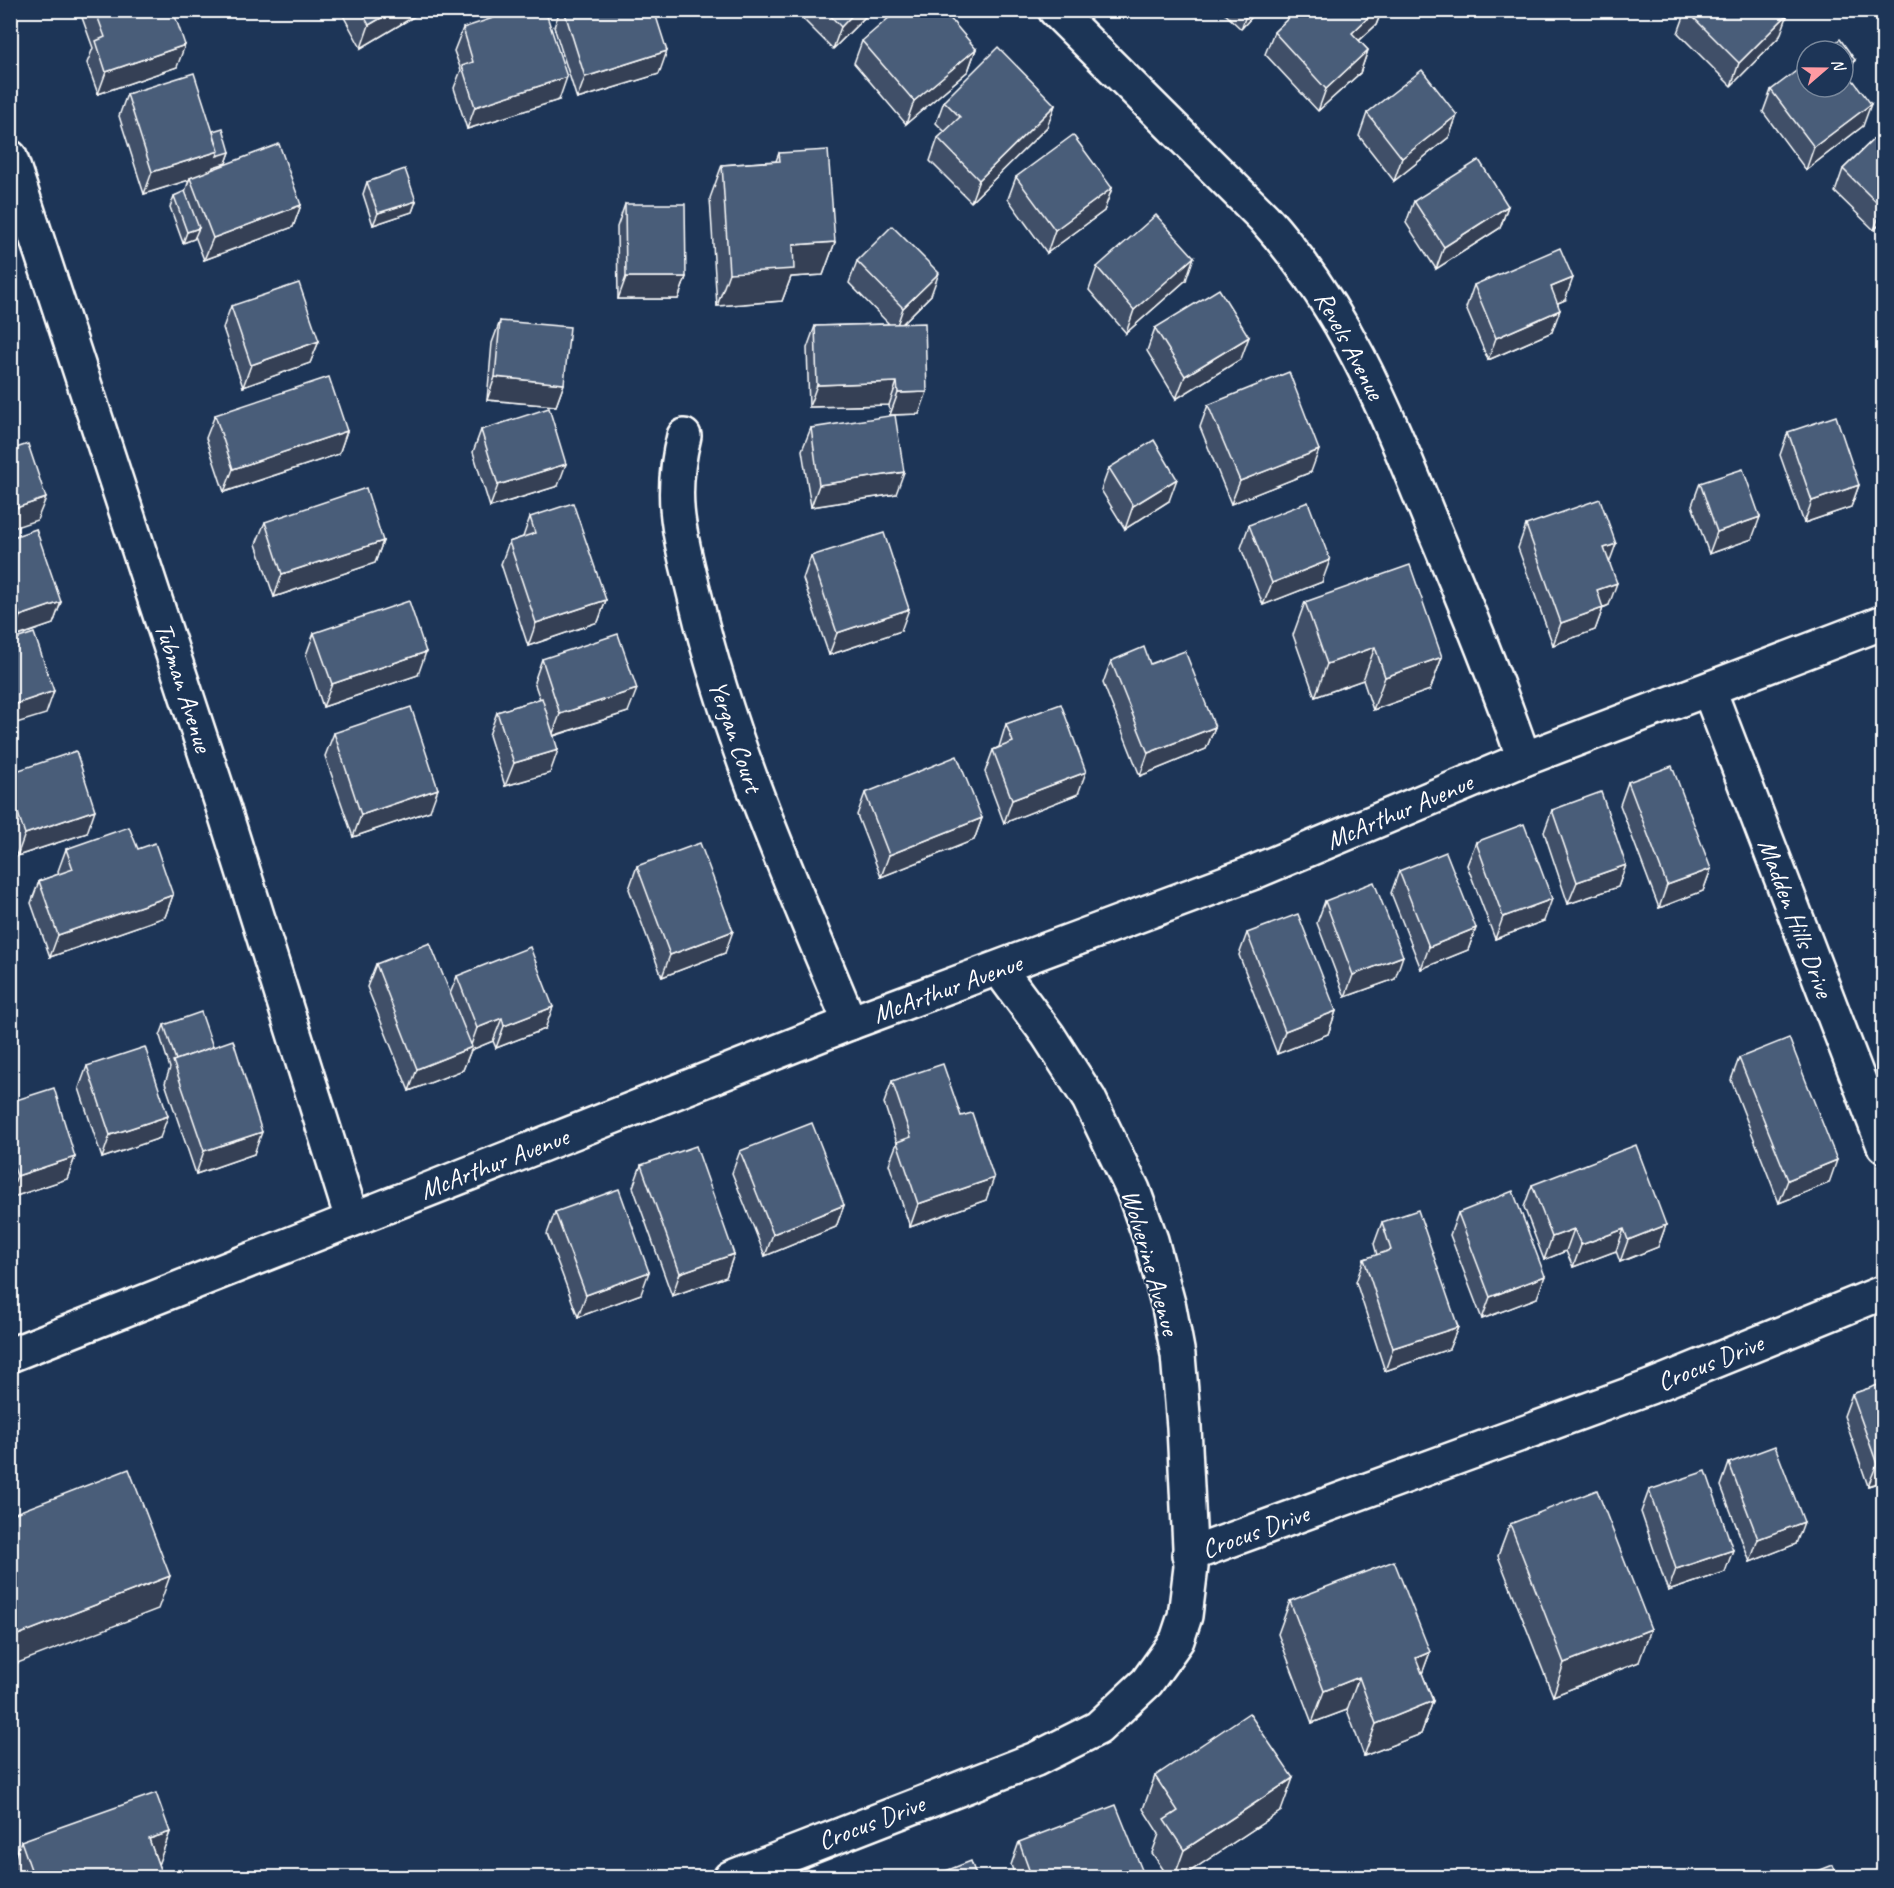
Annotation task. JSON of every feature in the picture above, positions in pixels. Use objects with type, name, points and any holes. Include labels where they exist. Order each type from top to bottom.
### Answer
[{"type":"street","name":"Revels Avenue","points":[[1055,10],[1264,218],[1296,254],[1322,290],[1385,409],[1495,675],[1524,759]]},
{"type":"street","name":"Tubman Avenue","points":[[10,157],[224,810],[352,1219]]},
{"type":"street","name":"Yergan Court","points":[[684,436],[677,464],[676,516],[709,654],[732,731],[760,807],[850,1023]]},
{"type":"street","name":"McArthur Avenue","points":[[10,1355],[850,1023],[1252,873],[1524,759],[1884,622]]},
{"type":"street","name":"Madden Hills Drive","points":[[1709,690],[1884,1146]]},
{"type":"street","name":"Wolverine Avenue","points":[[999,969],[1048,1035],[1089,1099],[1133,1190],[1151,1240],[1169,1307],[1178,1355],[1184,1427],[1189,1555]]},
{"type":"street","name":"Crocus Drive","points":[[730,1878],[1036,1759],[1098,1728],[1147,1682],[1176,1640],[1189,1592],[1189,1555],[1650,1387],[1884,1292]]},
{"type":"building","points":[[95,10],[173,10],[185,45],[106,72],[96,41],[105,37]]},
{"type":"building","points":[[361,10],[395,10],[369,25]]},
{"type":"building","points":[[517,10],[545,10],[567,77],[475,107],[462,66],[473,62],[463,28]]},
{"type":"building","points":[[564,10],[654,10],[667,51],[585,77]]},
{"type":"building","points":[[825,10],[857,10],[841,27]]},
{"type":"building","points":[[898,10],[943,10],[976,49],[914,101],[862,41]]},
{"type":"building","points":[[1297,10],[1376,10],[1352,33],[1368,50],[1326,89],[1274,32]]},
{"type":"building","points":[[1686,10],[1784,10],[1788,14],[1739,63]]},
{"type":"building","points":[[998,47],[1055,105],[979,180],[938,138],[960,117],[944,101]]},
{"type":"building","points":[[1422,70],[1457,115],[1402,158],[1367,113]]},
{"type":"building","points":[[1795,72],[1795,99],[1855,99],[1855,83],[1871,104],[1814,147],[1771,90]]},
{"type":"building","points":[[194,73],[219,151],[152,172],[127,94]]},
{"type":"building","points":[[223,128],[230,152],[217,156],[219,151],[213,131]]},
{"type":"building","points":[[1884,129],[1884,206],[1882,208],[1843,169]]},
{"type":"building","points":[[1073,135],[1112,188],[1055,230],[1016,177]]},
{"type":"building","points":[[279,144],[301,205],[213,238],[190,178]]},
{"type":"building","points":[[828,150],[835,242],[793,245],[794,269],[729,273],[722,165],[780,161],[779,153]]},
{"type":"building","points":[[1479,160],[1508,206],[1444,247],[1414,201]]},
{"type":"building","points":[[405,169],[416,201],[378,213],[367,182]]},
{"type":"building","points":[[185,191],[199,228],[187,232],[174,196]]},
{"type":"building","points":[[625,204],[685,204],[686,277],[626,277]]},
{"type":"building","points":[[1156,215],[1194,257],[1134,310],[1097,267]]},
{"type":"building","points":[[892,226],[939,273],[903,308],[857,261]]},
{"type":"building","points":[[1560,248],[1573,278],[1551,287],[1560,310],[1496,338],[1474,285]]},
{"type":"building","points":[[299,283],[319,341],[251,365],[231,306]]},
{"type":"building","points":[[1219,289],[1249,337],[1185,376],[1155,328]]},
{"type":"building","points":[[500,321],[570,327],[564,384],[495,377]]},
{"type":"building","points":[[925,323],[927,392],[898,393],[897,382],[817,385],[815,326]]},
{"type":"building","points":[[1289,372],[1319,450],[1240,481],[1208,405]]},
{"type":"building","points":[[329,377],[347,431],[233,469],[215,415]]},
{"type":"building","points":[[549,408],[566,464],[498,485],[481,430]]},
{"type":"building","points":[[895,415],[904,472],[819,485],[811,428]]},
{"type":"building","points":[[1836,416],[1859,485],[1812,501],[1788,432]]},
{"type":"building","points":[[1154,440],[1177,479],[1133,506],[1109,468]]},
{"type":"building","points":[[28,444],[46,498],[10,510],[10,450]]},
{"type":"building","points":[[1743,469],[1760,517],[1717,532],[1700,483]]},
{"type":"building","points":[[366,488],[383,541],[282,574],[265,522]]},
{"type":"building","points":[[1600,499],[1616,544],[1604,548],[1617,583],[1597,590],[1603,608],[1561,623],[1526,525]]},
{"type":"building","points":[[1308,502],[1330,560],[1272,583],[1249,525]]},
{"type":"building","points":[[573,503],[606,600],[536,623],[509,542],[535,533],[530,517]]},
{"type":"building","points":[[36,529],[61,602],[20,616],[14,598],[10,600],[10,538]]},
{"type":"building","points":[[884,533],[909,609],[837,633],[811,556]]},
{"type":"building","points":[[1410,565],[1442,657],[1385,677],[1375,647],[1327,664],[1305,602]]},
{"type":"building","points":[[409,601],[426,652],[332,684],[314,633]]},
{"type":"building","points":[[34,633],[54,691],[10,706],[10,641]]},
{"type":"building","points":[[618,634],[637,689],[560,714],[542,659]]},
{"type":"building","points":[[1144,647],[1150,664],[1185,651],[1215,727],[1148,753],[1111,661]]},
{"type":"building","points":[[542,698],[558,750],[514,763],[497,712]]},
{"type":"building","points":[[1061,704],[1086,772],[1012,800],[993,750],[1013,742],[1006,724]]},
{"type":"building","points":[[411,707],[438,789],[361,815],[334,733]]},
{"type":"building","points":[[76,751],[95,810],[25,834],[10,790],[10,773]]},
{"type":"building","points":[[957,756],[982,818],[889,855],[865,793]]},
{"type":"building","points":[[1672,766],[1711,869],[1667,885],[1628,782]]},
{"type":"building","points":[[1601,792],[1626,865],[1577,882],[1552,810]]},
{"type":"building","points":[[1524,824],[1552,899],[1503,917],[1476,842]]},
{"type":"building","points":[[129,827],[138,849],[155,843],[173,895],[58,935],[39,881],[73,869],[66,849]]},
{"type":"building","points":[[700,843],[733,931],[670,955],[637,866]]},
{"type":"building","points":[[1446,852],[1476,928],[1429,947],[1399,871]]},
{"type":"building","points":[[1374,882],[1403,956],[1353,975],[1325,901]]},
{"type":"building","points":[[1298,914],[1336,1011],[1285,1031],[1247,933]]},
{"type":"building","points":[[430,943],[472,1047],[417,1069],[376,964]]},
{"type":"building","points":[[530,947],[553,1007],[504,1026],[502,1018],[477,1028],[457,976]]},
{"type":"building","points":[[201,1012],[213,1047],[176,1060],[164,1025]]},
{"type":"building","points":[[1789,1038],[1837,1160],[1788,1180],[1739,1058]]},
{"type":"building","points":[[233,1040],[262,1132],[204,1151],[173,1061]]},
{"type":"building","points":[[145,1047],[168,1116],[110,1135],[87,1066]]},
{"type":"building","points":[[943,1064],[961,1116],[972,1113],[994,1178],[918,1204],[897,1142],[911,1137],[892,1081]]},
{"type":"building","points":[[54,1088],[75,1157],[17,1176],[10,1156],[10,1102]]},
{"type":"building","points":[[812,1123],[844,1205],[773,1234],[740,1151]]},
{"type":"building","points":[[1636,1145],[1666,1225],[1628,1240],[1624,1229],[1581,1245],[1574,1229],[1552,1237],[1532,1185]]},
{"type":"building","points":[[696,1146],[734,1254],[680,1273],[641,1165]]},
{"type":"building","points":[[619,1189],[649,1272],[586,1295],[555,1212]]},
{"type":"building","points":[[1513,1191],[1545,1276],[1490,1297],[1458,1213]]},
{"type":"building","points":[[1418,1210],[1458,1327],[1393,1348],[1364,1259],[1391,1250],[1382,1222]]},
{"type":"building","points":[[1884,1383],[1884,1462],[1877,1464],[1852,1394]]},
{"type":"building","points":[[1775,1446],[1804,1522],[1758,1539],[1729,1463]]},
{"type":"building","points":[[129,1469],[170,1576],[10,1638],[10,1515]]},
{"type":"building","points":[[1706,1471],[1733,1550],[1676,1569],[1649,1490]]},
{"type":"building","points":[[1597,1490],[1651,1629],[1564,1663],[1510,1524]]},
{"type":"building","points":[[1394,1561],[1430,1652],[1416,1658],[1433,1701],[1376,1724],[1359,1677],[1324,1691],[1290,1601]]},
{"type":"building","points":[[1249,1713],[1293,1778],[1184,1850],[1164,1820],[1178,1811],[1155,1776]]},
{"type":"building","points":[[156,1793],[170,1832],[149,1839],[163,1878],[34,1878],[21,1841]]},
{"type":"building","points":[[1116,1805],[1144,1875],[1137,1878],[1032,1878],[1019,1842]]},
{"type":"building","points":[[971,1861],[977,1878],[928,1878]]},
{"type":"building","points":[[1833,1865],[1838,1878],[1800,1878]]}]
